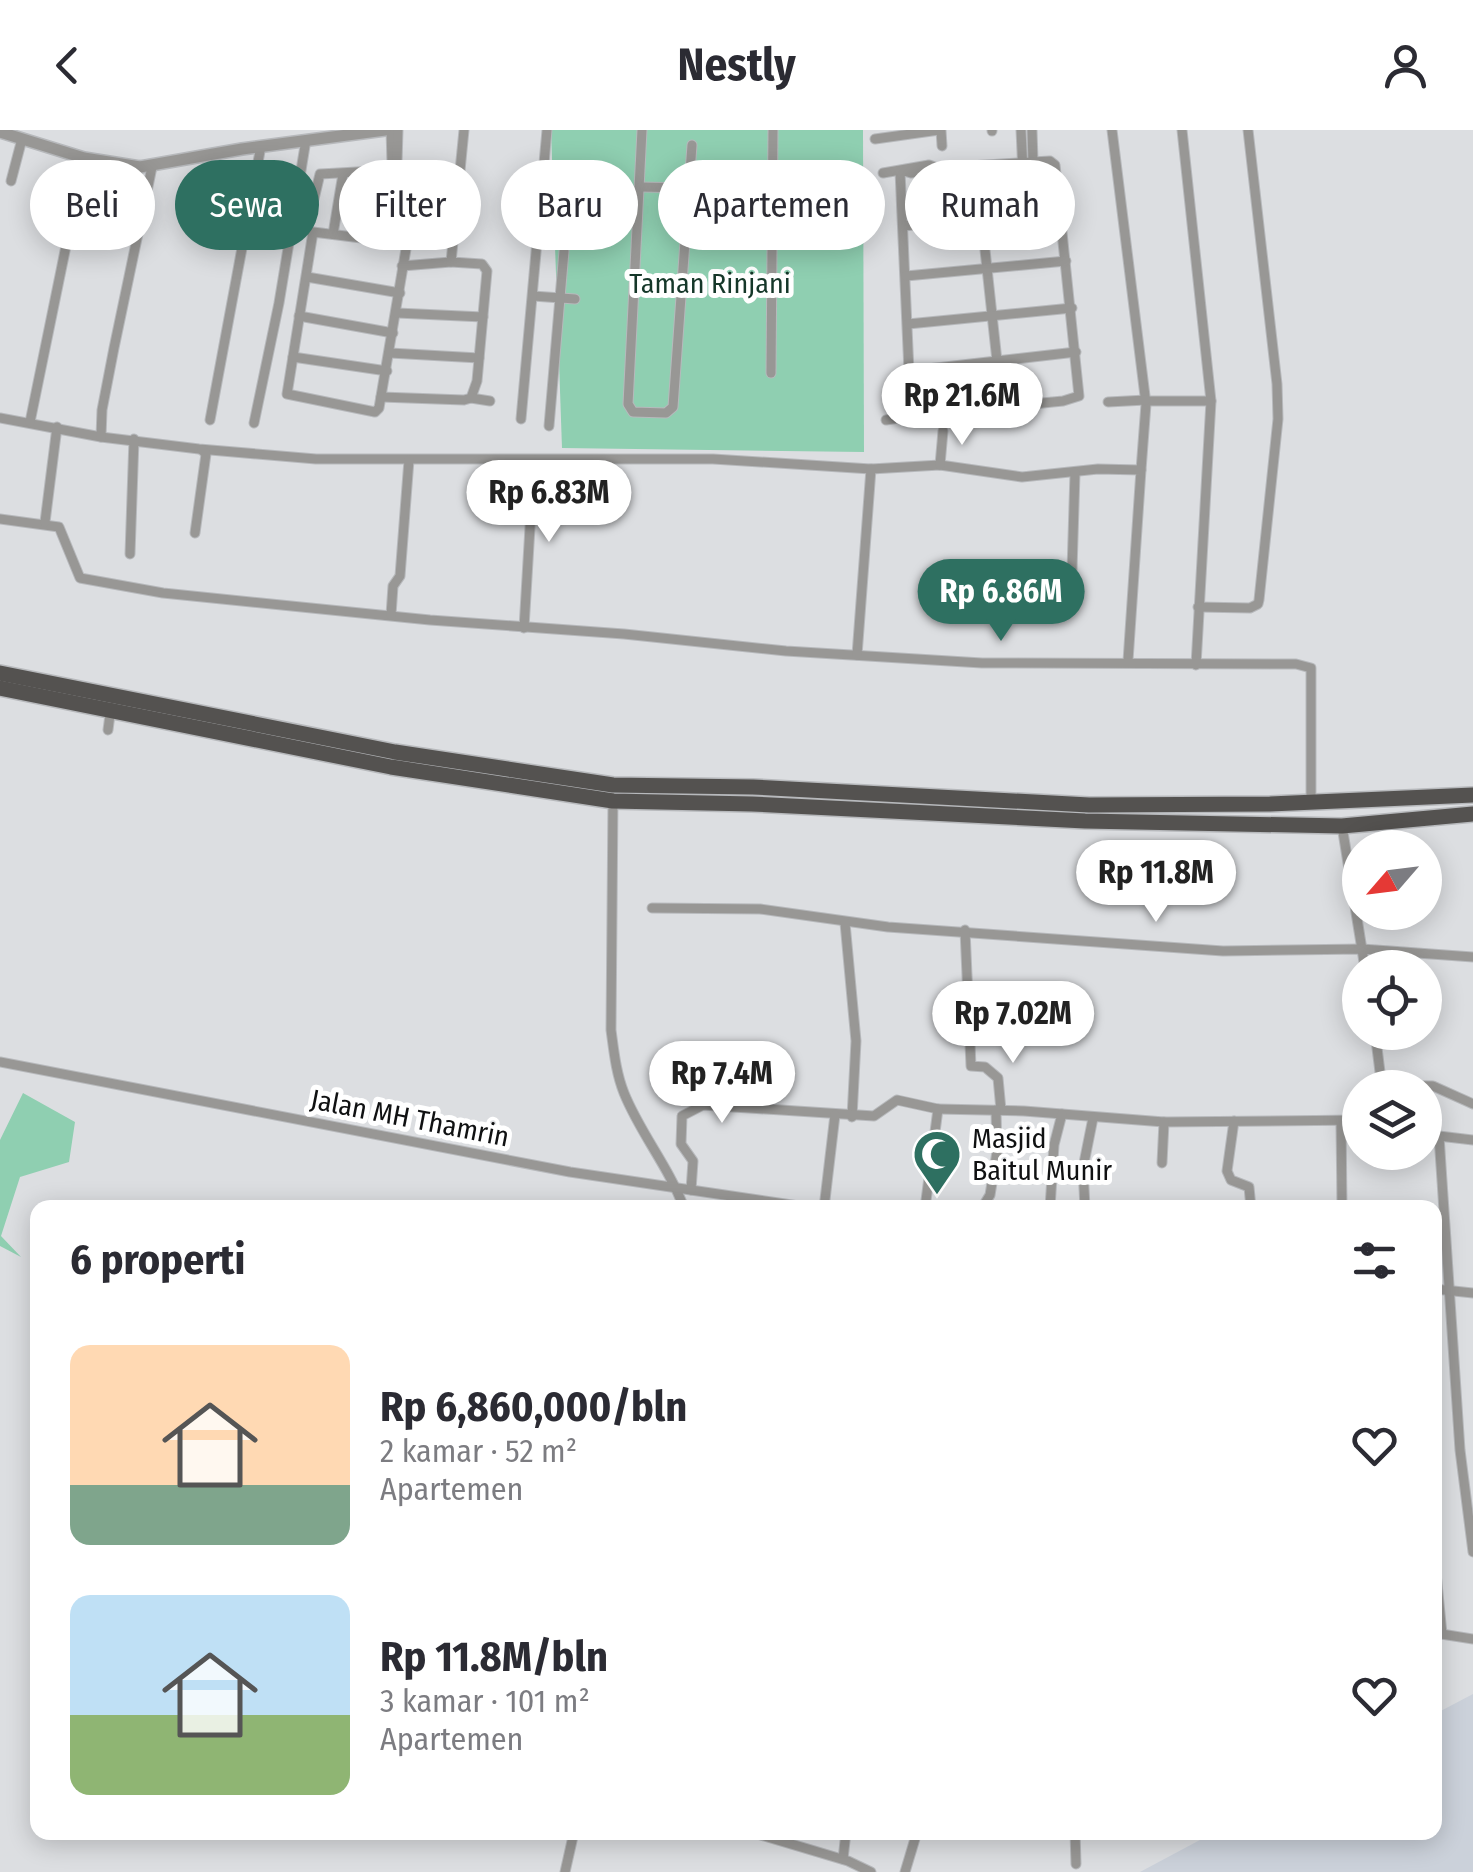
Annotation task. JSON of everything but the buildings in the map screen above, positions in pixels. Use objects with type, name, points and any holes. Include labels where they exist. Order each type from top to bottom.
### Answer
[{"type":"highway","points":[[0,673],[112,702]]},
{"type":"highway","points":[[0,688],[112,702],[613,794],[753,787],[1085,821],[1342,826],[1473,814]]},
{"type":"highway","points":[[931,805],[1270,804],[1473,795]]},
{"type":"highway","points":[[1378,802],[1382,824]]},
{"type":"highway","points":[[1270,804],[1272,824]]},
{"type":"street","points":[[155,166],[261,146],[391,130],[393,160]]},
{"type":"street","points":[[451,262],[464,130]]},
{"type":"street","points":[[521,419],[544,130]]},
{"type":"street","points":[[642,130],[628,404],[633,412],[666,413],[673,406],[684,250]]},
{"type":"street","points":[[770,373],[774,130]]},
{"type":"street","points":[[875,139],[939,130],[942,146]]},
{"type":"street","points":[[1022,130],[1028,160]]},
{"type":"street","points":[[1028,160],[1032,130]]},
{"type":"street","points":[[1112,130],[1146,400],[1128,661]]},
{"type":"street","points":[[1182,130],[1211,400],[1196,665]]},
{"type":"street","points":[[1198,607],[1250,608],[1260,600],[1278,419],[1248,130]]},
{"type":"street","points":[[0,132],[94,160]]},
{"type":"street","points":[[11,182],[22,139]]},
{"type":"street","points":[[254,424],[288,257],[306,140]]},
{"type":"street","points":[[210,420],[261,146]]},
{"type":"street","points":[[691,160],[692,146]]},
{"type":"street","points":[[30,422],[84,158]]},
{"type":"street","points":[[902,171],[911,416]]},
{"type":"street","points":[[885,173],[905,172]]},
{"type":"street","points":[[641,187],[658,187]]},
{"type":"street","points":[[333,234],[339,198]]},
{"type":"street","points":[[339,235],[312,234],[289,396],[370,412],[379,408],[397,313],[404,250]]},
{"type":"street","points":[[101,436],[102,410],[135,250]]},
{"type":"street","points":[[984,250],[1002,407]]},
{"type":"street","points":[[886,420],[1079,396],[1065,250]]},
{"type":"street","points":[[549,426],[564,251]]},
{"type":"street","points":[[906,276],[1066,261]]},
{"type":"street","points":[[402,266],[451,262],[486,267],[479,358],[471,398]]},
{"type":"street","points":[[308,277],[400,293]]},
{"type":"street","points":[[532,296],[575,300]]},
{"type":"street","points":[[908,324],[1072,308]]},
{"type":"street","points":[[397,313],[483,317]]},
{"type":"street","points":[[300,316],[393,333]]},
{"type":"street","points":[[390,352],[479,358]]},
{"type":"street","points":[[910,372],[1076,352]]},
{"type":"street","points":[[293,358],[387,371]]},
{"type":"street","points":[[381,397],[490,401]]},
{"type":"street","points":[[1108,402],[1211,400]]},
{"type":"street","points":[[0,418],[199,449],[316,459],[713,459],[871,469],[940,465],[1022,477],[1098,469],[1140,470]]},
{"type":"street","points":[[46,522],[56,426]]},
{"type":"street","points":[[940,465],[942,431]]},
{"type":"street","points":[[130,554],[134,439]]},
{"type":"street","points":[[195,533],[206,466],[206,454],[199,449]]},
{"type":"street","points":[[391,615],[393,586],[400,576],[408,460]]},
{"type":"street","points":[[524,628],[534,460]]},
{"type":"street","points":[[857,655],[871,469]]},
{"type":"street","points":[[1071,603],[1075,474]]},
{"type":"street","points":[[0,520],[59,526],[80,578],[163,592],[524,628],[982,663],[1296,664],[1311,668],[1311,803]]},
{"type":"street","points":[[108,730],[112,702]]},
{"type":"street","points":[[613,794],[614,1059],[630,1108],[681,1200]]},
{"type":"street","points":[[1342,826],[1362,949]]},
{"type":"street","points":[[652,908],[760,909],[845,922],[1223,951],[1362,949],[1473,957]]},
{"type":"street","points":[[845,922],[856,1041],[852,1116]]},
{"type":"street","points":[[965,930],[971,1066],[991,1070],[998,1078],[997,1152],[987,1200]]},
{"type":"street","name":"Jalan MH Thamrin","points":[[0,1062],[570,1172],[757,1200]]},
{"type":"street","points":[[702,1083],[703,1105]]},
{"type":"street","points":[[1442,1090],[1473,1104]]},
{"type":"street","points":[[690,1190],[694,1164],[681,1144],[685,1112],[703,1105],[836,1116],[878,1115],[897,1100],[938,1109],[1164,1122],[1341,1120],[1342,1200]]},
{"type":"street","points":[[925,1200],[938,1109]]},
{"type":"street","points":[[1050,1200],[1054,1144],[1062,1114]]},
{"type":"street","points":[[825,1200],[836,1116]]},
{"type":"street","points":[[1085,1200],[1084,1156],[1093,1118]]},
{"type":"street","points":[[1234,1121],[1227,1171],[1231,1180],[1250,1187],[1251,1200]]},
{"type":"street","points":[[1162,1164],[1164,1122]]},
{"type":"street","points":[[1442,1136],[1473,1140]]},
{"type":"street","points":[[1442,1170],[1460,1450],[1473,1552]]},
{"type":"street","points":[[714,1200],[715,1194]]},
{"type":"street","points":[[1442,1290],[1473,1293]]},
{"type":"street","points":[[1442,1634],[1473,1639]]},
{"type":"street","points":[[565,1872],[572,1840]]},
{"type":"street","points":[[783,1840],[871,1872]]},
{"type":"street","points":[[843,1860],[845,1840]]},
{"type":"street","points":[[905,1872],[915,1840]]},
{"type":"street","points":[[1076,1840],[1076,1864]]},
{"type":"shaded area","points":[[1473,1694],[1473,1872],[1140,1872],[1200,1840],[1442,1840],[1442,1710]]},
{"type":"green space","name":"Taman Rinjani","points":[[551,130],[863,130],[863,160],[658,160],[658,250],[863,250],[864,452],[562,448],[555,250],[638,250],[638,160],[552,160]]},
{"type":"green space","points":[[23,1093],[75,1122],[69,1162],[20,1177],[1,1236],[21,1257],[0,1246],[0,1140]]},
{"type":"place","name":"Masjid Baitul Munir","points":[[937,1196]]}]
